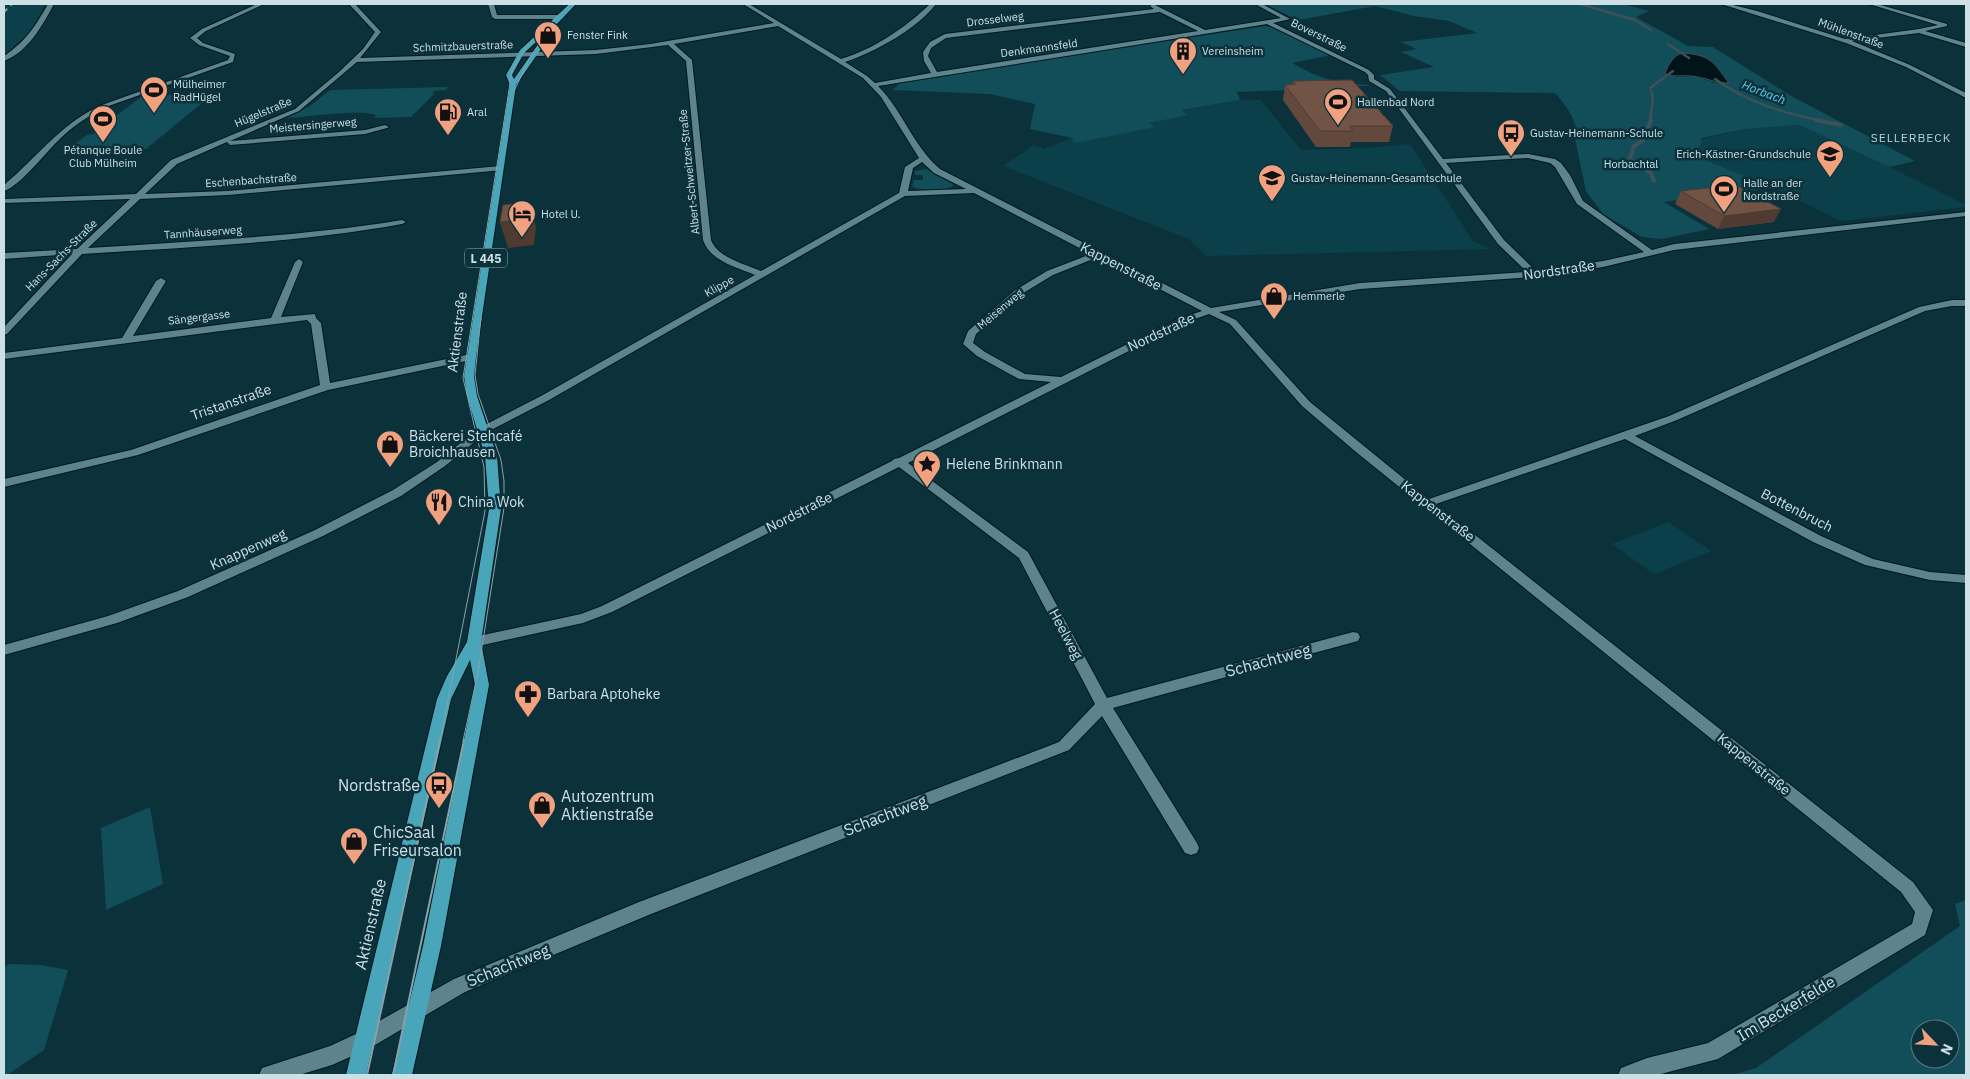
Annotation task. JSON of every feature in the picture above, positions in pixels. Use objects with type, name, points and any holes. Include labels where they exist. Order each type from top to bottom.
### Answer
[{"type":"main road","name":"Aktienstraße","points":[[513,85],[508,74],[518,54],[538,35],[552,26],[573,4]]},
{"type":"main road","name":"Aktienstraße","points":[[402,1075],[432,946],[482,685],[478,672],[474,642],[495,509],[491,456],[472,396],[469,376],[471,357],[513,85],[552,26]]},
{"type":"main road","name":"Aktienstraße","points":[[356,1075],[444,699],[454,676],[474,642]]},
{"type":"street","points":[[4,59],[21,47],[36,31],[51,4]]},
{"type":"street","points":[[4,189],[66,128],[84,114],[231,61],[233,56],[231,54],[201,44],[193,38],[204,30],[261,4]]},
{"type":"street","name":"Hügelstraße","points":[[136,196],[174,162],[212,144],[297,110],[308,103],[375,39],[378,32],[352,4]]},
{"type":"street","points":[[491,4],[495,17],[561,17]]},
{"type":"street","name":"Kappenstraße","points":[[746,4],[861,74],[874,85],[884,96],[923,159],[937,171],[1233,322],[1306,404],[1360,450],[1907,887],[1924,910]]},
{"type":"street","points":[[842,62],[855,58],[874,48],[933,4]]},
{"type":"street","points":[[1148,4],[1206,33]]},
{"type":"street","points":[[1258,4],[1287,19],[1269,23]]},
{"type":"street","name":"Mühlenstraße","points":[[1724,4],[1802,26],[1898,60],[1930,75],[1966,96]]},
{"type":"street","points":[[1844,41],[1919,31],[1945,25],[1872,4]]},
{"type":"street","name":"Drosselweg","points":[[935,74],[926,63],[925,52],[929,46],[946,36],[1159,10]]},
{"type":"street","name":"Boverstraße","points":[[1206,33],[1269,23],[1367,70],[1372,75],[1371,80],[1388,90],[1501,242],[1534,274]]},
{"type":"street","name":"Schmitzbauerstraße","points":[[354,60],[596,52],[669,43],[781,24]]},
{"type":"street","points":[[1919,31],[1966,46]]},
{"type":"street","name":"Denkmannsfeld","points":[[874,85],[1206,33]]},
{"type":"street","name":"Albert-Schweitzer-Straße","points":[[669,43],[689,60],[702,195],[710,248],[731,262],[763,275]]},
{"type":"street","name":"Meistersingerweg","points":[[212,144],[365,132],[386,127]]},
{"type":"street","points":[[1442,161],[1528,156],[1552,161],[1558,165],[1567,177],[1580,202],[1650,252]]},
{"type":"street","points":[[903,194],[909,167],[923,159]]},
{"type":"street","name":"Eschenbachstraße","points":[[4,201],[305,187],[500,168]]},
{"type":"street","name":"Klippe","points":[[483,430],[763,275],[903,194],[975,191]]},
{"type":"street","name":"Hans-Sachs-Straße","points":[[4,332],[78,253],[136,196]]},
{"type":"street","name":"Nordstraße","points":[[474,642],[583,618],[607,609],[1191,316],[1210,311],[1360,286],[1469,280],[1534,274],[1603,264],[1650,252],[1731,240],[1966,214]]},
{"type":"street","name":"Tannhäuserweg","points":[[4,256],[78,253],[297,236],[361,230],[402,222]]},
{"type":"street","name":"Meisenweg","points":[[1062,381],[1023,377],[968,344],[972,333],[1017,293],[1050,273],[1098,254]]},
{"type":"street","points":[[275,321],[299,262]]},
{"type":"street","points":[[126,339],[161,281]]},
{"type":"street","points":[[1428,503],[1673,418],[1922,310],[1952,303],[1966,303]]},
{"type":"street","name":"Sängergasse","points":[[4,356],[312,316],[311,319],[316,323],[325,387]]},
{"type":"street","name":"Tristanstraße","points":[[4,483],[134,453],[325,387],[471,357]]},
{"type":"street","points":[[1023,377],[1029,397]]},
{"type":"street","name":"Knappenweg","points":[[4,650],[112,620],[175,596],[310,538],[397,493],[441,464],[483,430]]},
{"type":"street","name":"Bottenbruch","points":[[1626,435],[1817,539],[1870,562],[1930,576],[1966,578]]},
{"type":"street","name":"Heelweg","points":[[898,462],[1024,555],[1103,705],[1191,848]]},
{"type":"street","name":"Schachtweg","points":[[269,1075],[332,1055],[363,1041],[460,984],[488,975],[646,908],[1064,746],[1103,705],[1353,636]]},
{"type":"street","name":"Im Beckerfelde","points":[[1628,1075],[1647,1068],[1711,1052],[1919,928],[1924,910]]},
{"type":"shaded area","points":[[4,4],[45,4],[32,30],[4,56]]},
{"type":"shaded area","points":[[1683,53],[1706,58],[1715,65],[1729,83],[1693,76],[1665,74],[1674,58]]},
{"type":"shaded area","name":"Gustav-Heinemann-Gesamtschule","points":[[1240,100],[1261,100],[1301,150],[1366,148],[1410,144],[1473,241],[1490,249],[1206,256],[1189,239],[1003,166],[1034,145],[1044,149],[1072,138],[1154,127],[1148,123],[1187,114],[1180,110]]},
{"type":"shaded area","name":"Erich-Kästner-Grundschule","points":[[1800,125],[1966,205],[1966,207],[1840,221],[1774,188],[1698,157],[1702,139],[1745,129]]},
{"type":"shaded area","points":[[1668,522],[1711,551],[1654,574],[1612,544]]},
{"type":"green space","name":"Horbachtal","points":[[1265,4],[1623,4],[1649,11],[1636,17],[1688,46],[1713,47],[1793,97],[1915,161],[1889,167],[1800,125],[1745,129],[1702,138],[1698,157],[1774,188],[1664,202],[1709,229],[1662,239],[1642,237],[1603,214],[1586,191],[1575,139],[1575,126],[1571,114],[1555,93],[1400,91],[1380,75],[1434,67],[1401,52],[1417,49],[1401,42],[1477,33],[1449,21],[1414,16],[1375,6],[1298,20]],"holes":[[[1677,57],[1715,64],[1729,83],[1715,83],[1698,77],[1675,77],[1669,63]]]},
{"type":"green space","points":[[1265,26],[1331,55],[1292,63],[1329,79],[1370,86],[1312,87],[1313,89],[1237,92],[1240,100],[1181,110],[1188,115],[1149,123],[1155,127],[1075,143],[1072,138],[1030,129],[1035,104],[990,94],[893,90],[900,83],[933,76]]},
{"type":"green space","points":[[448,87],[446,90],[433,91],[434,94],[411,117],[374,118],[376,115],[357,113],[287,118],[310,106],[330,90]]},
{"type":"green space","name":"Mülheimer RadHügel","points":[[214,93],[146,149],[60,155],[87,135],[93,134],[142,96]]},
{"type":"green space","points":[[926,169],[954,185],[950,188],[939,190],[912,187],[914,180],[923,180],[923,175],[915,175],[915,171]]},
{"type":"green space","points":[[150,807],[163,884],[106,910],[101,828]]},
{"type":"green space","points":[[1966,900],[1966,1075],[1732,1075],[1756,1068],[1960,926],[1955,904]]},
{"type":"green space","points":[[10,964],[41,965],[68,970],[44,1050],[7,1075],[4,1075],[4,967]]},
{"type":"building","points":[[1352,80],[1393,126],[1350,126],[1353,131],[1320,131],[1285,85],[1296,84],[1293,81]]},
{"type":"building","points":[[1736,185],[1781,209],[1724,216],[1681,191]]},
{"type":"building","points":[[529,202],[526,219],[500,222],[503,205]]},
{"type":"waterway","name":"Horbach","points":[[1580,4],[1635,20],[1651,30]]},
{"type":"waterway","name":"Horbach","points":[[1668,44],[1689,58]]},
{"type":"waterway","name":"Horbach","points":[[1650,88],[1673,71]]},
{"type":"waterway","name":"Horbach","points":[[1715,79],[1740,94],[1766,106],[1822,121]]},
{"type":"waterway","name":"Horbach","points":[[1650,121],[1653,99],[1651,91]]},
{"type":"waterway","name":"Horbach","points":[[1635,164],[1630,158],[1634,146],[1643,140],[1651,120]]},
{"type":"waterway","name":"Horbach","points":[[1816,120],[1841,125]]},
{"type":"waterway","name":"Horbach","points":[[1642,167],[1651,173],[1654,181]]},
{"type":"tram line","points":[[440,741],[485,511],[484,467],[463,378],[512,71],[530,43],[570,4]]},
{"type":"tram line","points":[[514,91],[532,54],[546,35]]},
{"type":"tram line","points":[[463,741],[478,672],[504,508],[504,481],[501,460],[478,394],[475,375],[481,318]]},
{"type":"tram line","points":[[367,1075],[440,740]]},
{"type":"tram line","points":[[393,1075],[464,740]]},
{"type":"railway","points":[[4,12],[12,4]]},
{"type":"place","name":"Fenster Fink","points":[[548,59]]},
{"type":"place","name":"Vereinsheim","points":[[1183,75]]},
{"type":"place","name":"Mülheimer RadHügel","points":[[154,114]]},
{"type":"place","name":"Hallenbad Nord","points":[[1338,126]]},
{"type":"place","name":"Aral","points":[[448,136]]},
{"type":"place","name":"Pétanque Boule Club Mülheim","points":[[103,143]]},
{"type":"place","name":"Gustav-Heinemann-Schule","points":[[1511,157]]},
{"type":"place","name":"Erich-Kästner-Grundschule","points":[[1830,178]]},
{"type":"place","name":"Gustav-Heinemann-Gesamtschule","points":[[1272,202]]},
{"type":"place","name":"Halle an der Nordstraße","points":[[1724,213]]},
{"type":"place","name":"Hotel U.","points":[[522,238]]},
{"type":"place","name":"Hemmerle","points":[[1274,320]]},
{"type":"place","name":"Bäckerei Stehcafé Broichhausen","points":[[390,468]]},
{"type":"place","name":"Helene Brinkmann","points":[[927,488]]},
{"type":"place","name":"China Wok","points":[[439,526]]},
{"type":"place","name":"Barbara Aptoheke","points":[[528,718]]},
{"type":"place","name":"Nordstraße","points":[[439,809]]},
{"type":"place","name":"Autozentrum Aktienstraße","points":[[542,829]]},
{"type":"place","name":"ChicSaal Friseursalon","points":[[354,865]]},
{"type":"district","name":"SELLERBECK","points":[[1911,137]]}]
